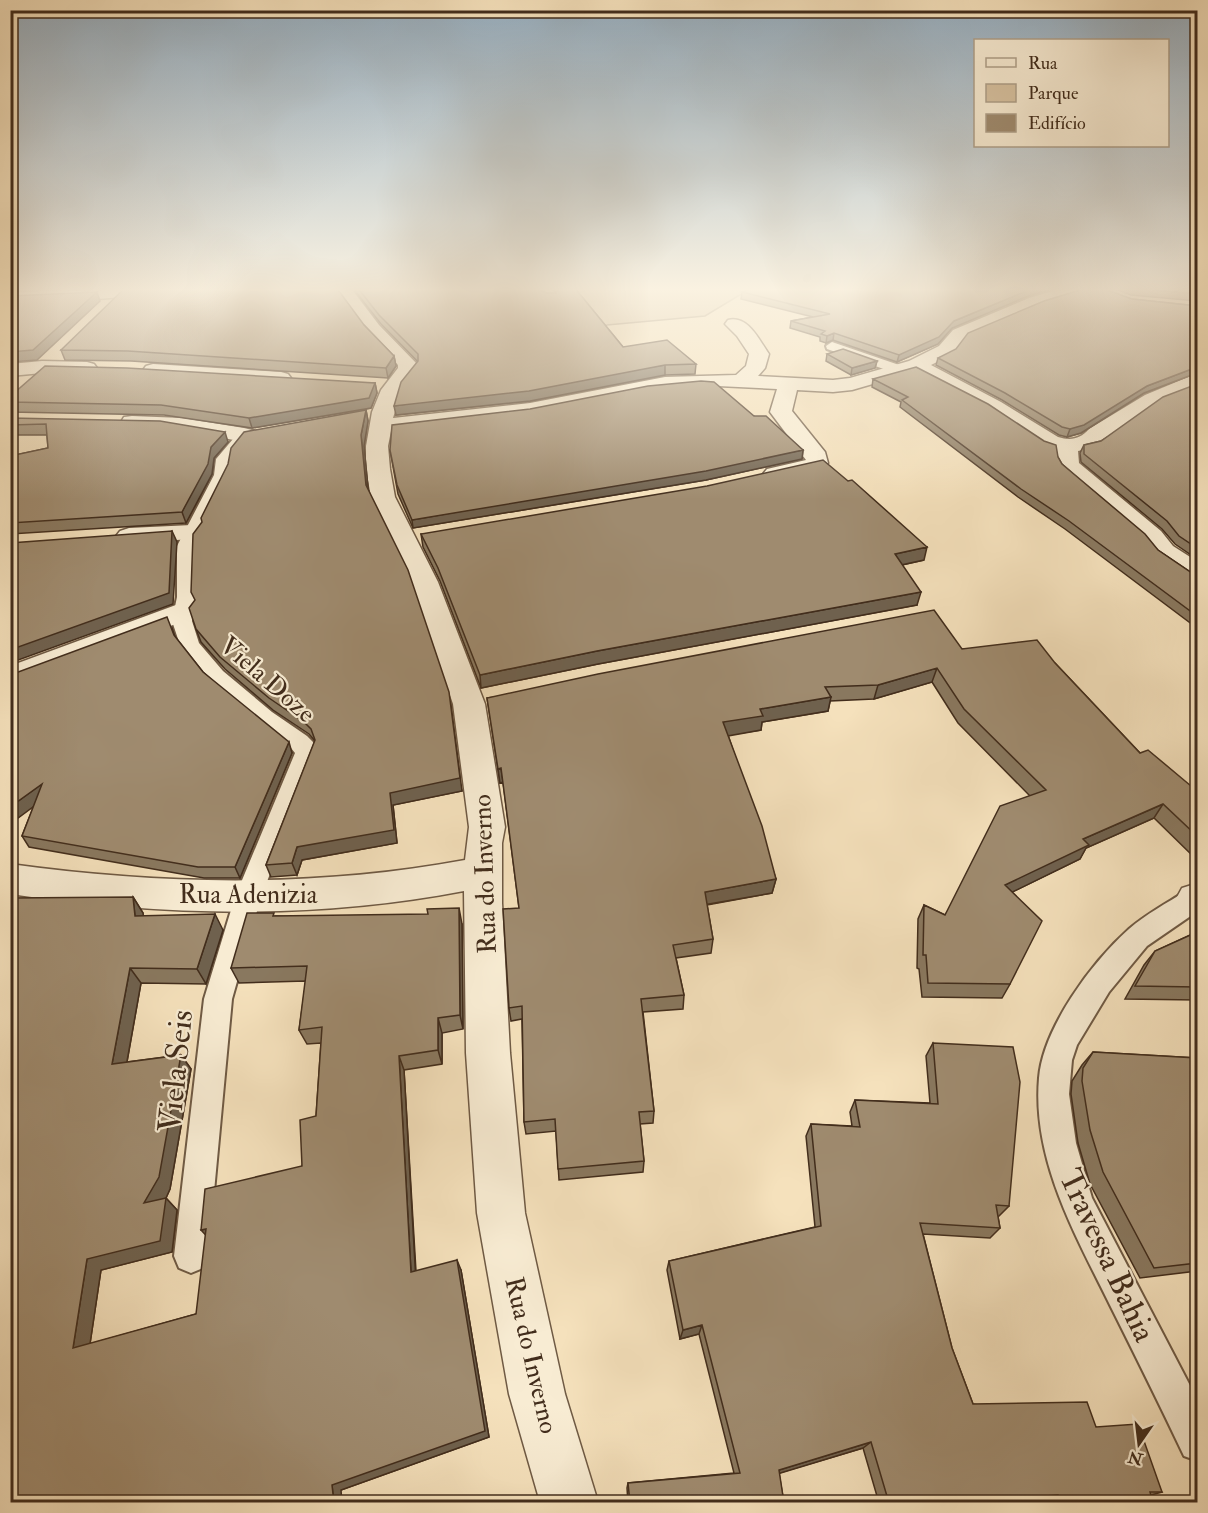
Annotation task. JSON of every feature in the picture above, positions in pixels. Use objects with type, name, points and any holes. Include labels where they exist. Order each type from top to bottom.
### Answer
[{"type":"street","points":[[17,390],[53,358]]},
{"type":"street","name":"Rua do Inverno","points":[[400,358],[408,369],[378,405],[377,446],[383,497],[416,538],[425,582],[481,701],[487,827],[484,843],[484,872],[488,1053],[501,1213],[537,1394],[569,1503]]},
{"type":"street","points":[[742,380],[755,368],[758,358]]},
{"type":"street","points":[[378,405],[429,418],[532,408],[664,384],[742,380],[843,385],[908,368],[930,358]]},
{"type":"street","points":[[10,370],[42,367],[109,369]]},
{"type":"street","points":[[908,368],[994,406],[1050,442],[1066,447],[1089,442],[1097,434],[1152,399],[1197,379]]},
{"type":"street","points":[[131,369],[297,379]]},
{"type":"street","points":[[752,479],[817,463],[817,457],[781,412],[789,384]]},
{"type":"street","points":[[108,422],[164,423],[244,435]]},
{"type":"street","points":[[1066,447],[1068,465],[1152,536],[1164,551],[1197,574]]},
{"type":"street","points":[[102,538],[192,533]]},
{"type":"street","points":[[10,677],[184,611]]},
{"type":"street","name":"Rua Adenizia","points":[[10,879],[111,890],[248,897],[295,896],[381,889],[484,872]]},
{"type":"lane","points":[[872,358],[908,368]]},
{"type":"lane","points":[[244,435],[275,432]]},
{"type":"lane","name":"Viela Doze","points":[[244,435],[224,459],[222,475],[186,546],[182,621],[190,645],[210,668],[264,717],[299,741],[305,748],[306,753],[248,897]]},
{"type":"lane","name":"Viela Seis","points":[[191,1256],[218,999],[248,897]]},
{"type":"lane","name":"Travessa Bahia","points":[[1197,900],[1138,938],[1118,959],[1081,1008],[1059,1051],[1054,1076],[1055,1113],[1065,1170],[1079,1207],[1197,1442]]},
{"type":"building","points":[[228,358],[393,358],[386,368]]},
{"type":"building","points":[[418,358],[688,358],[696,364],[665,365],[529,391],[394,406],[401,382],[418,361]]},
{"type":"building","points":[[833,358],[867,358],[877,361],[852,368]]},
{"type":"building","points":[[938,358],[1197,358],[1197,367],[1147,386],[1084,425],[1070,429],[1062,427],[1005,393]]},
{"type":"building","points":[[45,366],[127,368],[375,383],[369,398],[249,418],[161,405],[10,402],[10,394]]},
{"type":"building","points":[[916,367],[988,404],[1044,441],[1056,445],[1062,464],[1145,534],[1158,550],[1197,574],[1197,616],[902,400],[908,397],[873,379]]},
{"type":"building","points":[[714,382],[754,416],[766,416],[803,450],[706,471],[412,520],[397,485],[390,450],[392,425],[530,409],[648,386]]},
{"type":"building","points":[[1197,384],[1197,548],[1179,536],[1167,521],[1084,454],[1084,445],[1101,441],[1163,397]]},
{"type":"building","points":[[366,410],[361,435],[366,485],[408,570],[449,692],[460,778],[390,793],[394,830],[297,847],[292,863],[266,865],[315,740],[311,729],[304,722],[269,698],[220,657],[196,629],[189,608],[195,600],[191,592],[193,534],[202,522],[201,518],[228,464],[231,448],[244,432]]},
{"type":"building","points":[[10,418],[160,421],[225,432],[211,447],[208,464],[182,512],[10,523],[10,456],[48,448],[46,424],[10,425]]},
{"type":"building","points":[[823,460],[848,481],[852,480],[927,547],[895,554],[921,592],[597,651],[480,675],[438,568],[421,534],[707,486]]},
{"type":"building","points":[[172,531],[169,593],[10,650],[10,543]]},
{"type":"building","points":[[934,610],[962,649],[1037,640],[1055,663],[1140,753],[1148,750],[1197,791],[1197,836],[1163,804],[1083,839],[1089,845],[1005,885],[1042,921],[1010,984],[928,983],[926,955],[923,955],[924,905],[945,915],[1000,806],[1046,790],[964,709],[937,668],[878,685],[825,687],[831,697],[760,709],[763,716],[723,722],[762,826],[776,879],[705,892],[713,939],[673,945],[684,995],[641,999],[654,1111],[639,1112],[644,1161],[558,1169],[555,1119],[524,1122],[522,1006],[509,1008],[503,909],[519,908],[501,768],[498,769],[487,698],[598,674]]},
{"type":"building","points":[[167,617],[174,635],[203,672],[289,742],[235,867],[198,867],[22,836],[42,784],[10,807],[10,675]]},
{"type":"building","points":[[133,897],[135,916],[215,914],[197,969],[130,968],[112,1064],[181,1055],[159,1177],[144,1203],[166,1198],[160,1241],[87,1259],[73,1348],[196,1314],[206,1229],[201,1230],[205,1189],[302,1166],[300,1120],[316,1116],[322,1027],[299,1030],[307,966],[231,968],[247,913],[274,913],[273,916],[428,914],[427,909],[459,908],[460,1015],[438,1018],[438,1050],[399,1056],[411,1272],[457,1260],[485,1431],[332,1485],[334,1503],[10,1503],[10,898]]},
{"type":"building","points":[[1197,932],[1197,987],[1135,986],[1155,951]]},
{"type":"building","points":[[933,1043],[1013,1047],[1020,1082],[1009,1206],[996,1205],[1000,1228],[920,1223],[952,1348],[973,1404],[1087,1402],[1096,1427],[1138,1424],[1162,1492],[1150,1492],[1153,1503],[1060,1503],[1058,1495],[1019,1498],[1018,1496],[958,1503],[889,1503],[871,1442],[779,1470],[784,1503],[630,1503],[628,1483],[740,1473],[702,1325],[683,1330],[669,1261],[821,1226],[811,1124],[860,1127],[855,1100],[938,1104]]},
{"type":"building","points":[[1093,1052],[1197,1058],[1197,1263],[1154,1268],[1103,1172],[1090,1130],[1082,1081],[1083,1068]]}]
